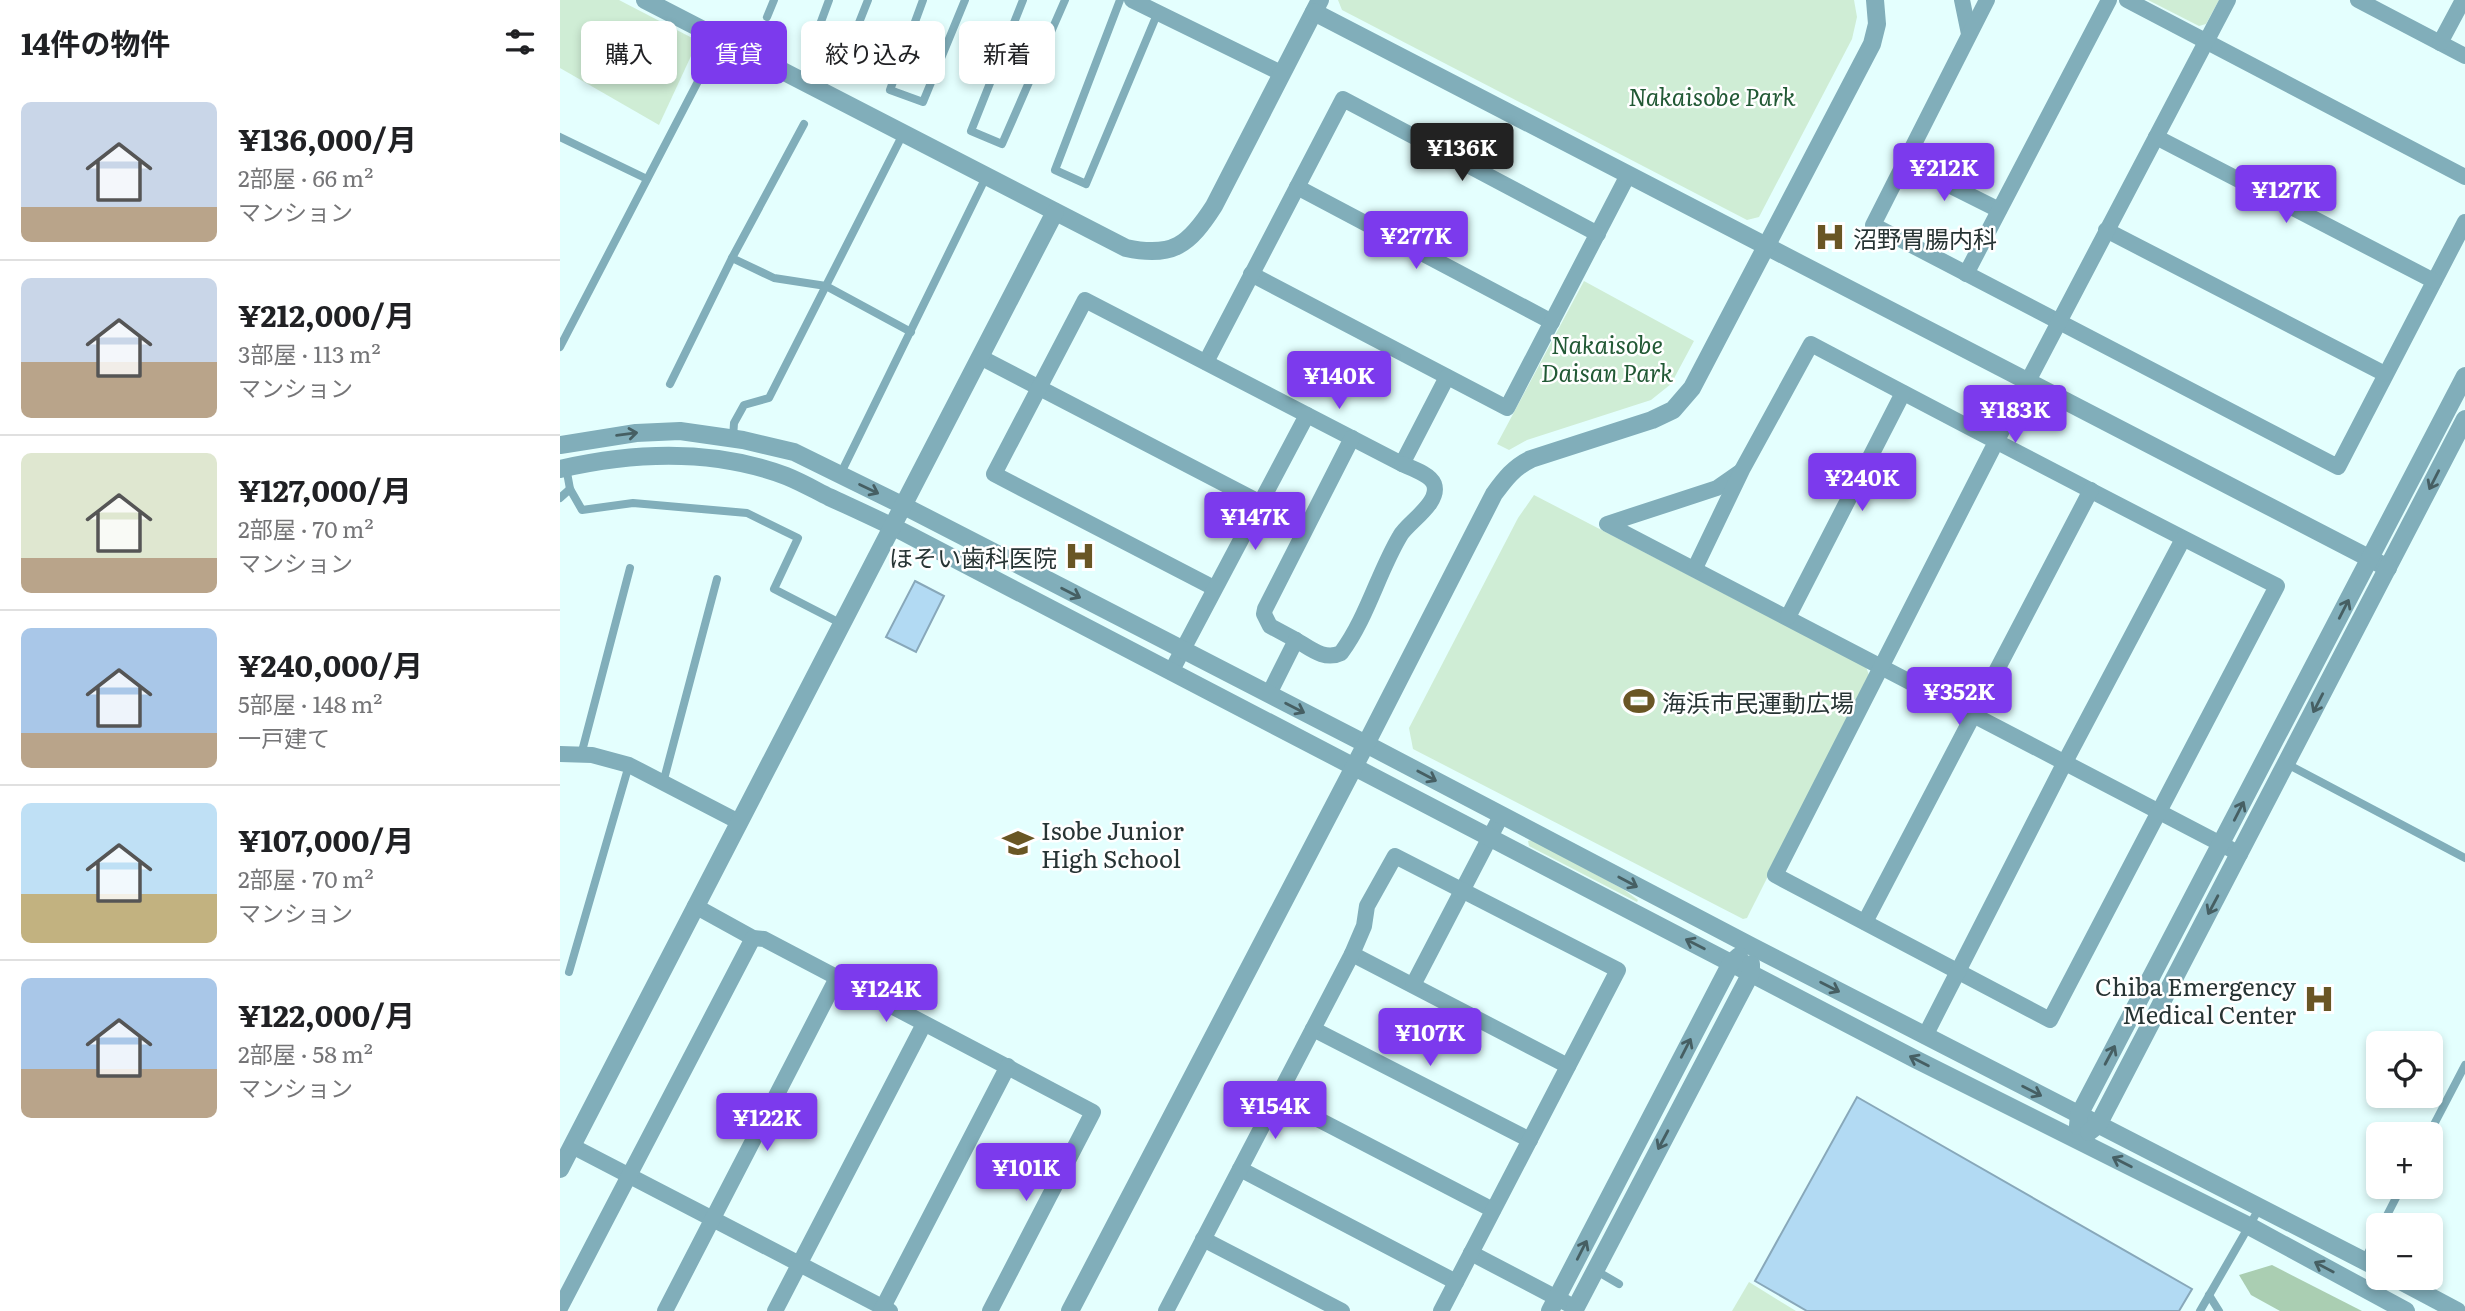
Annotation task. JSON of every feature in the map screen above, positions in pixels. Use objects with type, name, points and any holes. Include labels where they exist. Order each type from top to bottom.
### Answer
[{"type":"street","points":[[645,0],[691,24]]},
{"type":"street","points":[[1132,0],[1281,73]]},
{"type":"street","points":[[1070,1311],[1494,494],[1519,465],[1652,420],[1673,410],[1692,388],[1872,44],[1877,24],[1875,0]]},
{"type":"street","points":[[1962,0],[1969,34]]},
{"type":"street","points":[[1987,0],[1873,225],[2338,467],[2465,222]]},
{"type":"street","points":[[1966,274],[2109,0]]},
{"type":"street","points":[[2127,0],[2465,177]]},
{"type":"street","points":[[1695,568],[1742,470],[1811,344],[1996,442],[2277,586],[2050,1020],[1775,876],[1996,442],[2228,0]]},
{"type":"street","points":[[2358,0],[2465,56]]},
{"type":"street","points":[[2440,43],[2463,0]]},
{"type":"street","points":[[787,74],[1126,248],[1145,252],[1163,251],[1181,245],[1198,231],[1214,206],[1317,6],[1628,175],[2388,568]]},
{"type":"street","points":[[1206,362],[1343,99],[1598,234]]},
{"type":"street","points":[[2155,136],[2434,281]]},
{"type":"street","points":[[1905,163],[1999,210]]},
{"type":"street","points":[[1251,274],[1507,408],[1628,175]]},
{"type":"street","points":[[1297,187],[1552,322]]},
{"type":"street","points":[[560,1169],[1055,212]]},
{"type":"street","points":[[2106,230],[2385,374]]},
{"type":"street","points":[[1214,588],[994,474],[1085,300],[1206,362],[1429,478],[1434,484],[1434,492],[1423,514],[1401,534],[1346,647],[1332,657],[1324,656],[1270,626],[1264,614],[1352,438]]},
{"type":"street","points":[[980,357],[1261,503]]},
{"type":"street","points":[[2078,1140],[2079,1115],[2465,376]]},
{"type":"street","points":[[1402,464],[1447,377]]},
{"type":"street","points":[[1788,617],[1903,393]]},
{"type":"street","points":[[1171,672],[1307,415]]},
{"type":"street","points":[[2078,1140],[2098,1125],[2465,419]]},
{"type":"street","points":[[560,445],[636,433],[680,432],[733,438],[794,452],[904,506],[1925,1036],[2366,1261]]},
{"type":"street","points":[[563,468],[638,457],[682,456],[739,463],[786,476],[893,527],[1915,1059],[2249,1226],[2406,1311]]},
{"type":"street","points":[[1742,470],[1717,488],[1607,524],[2240,854]]},
{"type":"street","points":[[1865,922],[2091,490]]},
{"type":"street","points":[[1925,1036],[2183,539]]},
{"type":"street","points":[[1269,694],[1296,640]]},
{"type":"street","points":[[560,754],[592,755],[629,765],[739,822]]},
{"type":"street","points":[[1413,985],[1501,816]]},
{"type":"street","points":[[1168,1310],[1352,954],[1364,926],[1367,906],[1395,856],[1618,970],[1441,1311]]},
{"type":"street","points":[[695,906],[753,938],[764,939],[1093,1112],[990,1311]]},
{"type":"street","points":[[560,1308],[753,938]]},
{"type":"street","points":[[1554,1305],[1731,962],[1751,946]]},
{"type":"street","points":[[1471,1253],[1554,1305],[1575,1309],[1751,973],[1751,946]]},
{"type":"street","points":[[1352,954],[1568,1066]]},
{"type":"street","points":[[665,1311],[837,978]]},
{"type":"street","points":[[775,1311],[924,1024]]},
{"type":"street","points":[[1313,1029],[1530,1140]]},
{"type":"street","points":[[572,1146],[885,1310],[1008,1066]]},
{"type":"street","points":[[1277,1098],[1493,1210]]},
{"type":"street","points":[[1240,1169],[1456,1282]]},
{"type":"street","points":[[1203,1239],[1342,1311]]},
{"type":"street","points":[[2353,1282],[2366,1269]]},
{"type":"street","points":[[2418,1290],[2457,1311]]},
{"type":"lane","points":[[767,17],[774,0]]},
{"type":"lane","points":[[829,0],[811,46],[845,58],[868,0]]},
{"type":"lane","points":[[923,0],[890,90],[923,102],[965,0]]},
{"type":"lane","points":[[1023,0],[971,131],[1003,144],[1065,0]]},
{"type":"lane","points":[[1119,0],[1055,170],[1086,184],[1158,12]]},
{"type":"lane","points":[[560,347],[696,84]]},
{"type":"lane","points":[[670,384],[732,258],[804,124]]},
{"type":"lane","points":[[733,438],[734,423],[744,405],[769,398],[903,134]]},
{"type":"lane","points":[[560,137],[647,178]]},
{"type":"lane","points":[[841,475],[986,177]]},
{"type":"lane","points":[[732,258],[774,278],[826,286],[911,332]]},
{"type":"lane","points":[[563,468],[570,489],[582,510],[633,503],[747,513],[798,538],[774,589],[842,624]]},
{"type":"lane","points":[[560,498],[570,489]]},
{"type":"lane","points":[[580,755],[630,568]]},
{"type":"lane","points":[[663,783],[718,579]]},
{"type":"lane","points":[[2287,764],[2465,858]]},
{"type":"lane","points":[[569,972],[629,765]]},
{"type":"lane","points":[[2435,1122],[2465,1065]]},
{"type":"lane","points":[[2200,1311],[2260,1208]]},
{"type":"lane","points":[[1595,1270],[1619,1284]]},
{"type":"lane","points":[[2209,1295],[2219,1311]]},
{"type":"green space","points":[[560,0],[619,0],[659,21],[581,21],[581,80],[560,68]]},
{"type":"green space","name":"Nakaisobe Park","points":[[1338,0],[1854,0],[1857,17],[1852,39],[1759,217],[1747,220],[1342,10]]},
{"type":"green space","points":[[2148,0],[2219,0],[2206,24],[2199,26]]},
{"type":"green space","points":[[677,30],[691,37],[691,56],[659,125],[588,84],[677,84]]},
{"type":"green space","name":"Nakaisobe Daisan Park","points":[[1584,281],[1694,341],[1671,384],[1651,400],[1527,440],[1509,450],[1497,444]]},
{"type":"green space","name":"海浜市民運動広場","points":[[1534,495],[1866,667],[1869,675],[1747,918],[1743,919],[1413,749],[1409,728],[1518,518]]},
{"type":"green space","points":[[1532,840],[1623,889],[1638,900],[1637,902],[1529,846],[1528,841]]},
{"type":"green space","points":[[2272,1265],[2362,1311],[2280,1311],[2251,1295],[2239,1275]]},
{"type":"green space","points":[[1749,1282],[1796,1311],[1732,1311]]},
{"type":"water","points":[[915,581],[944,596],[916,652],[886,637]]},
{"type":"water","points":[[1857,1097],[2192,1289],[2179,1311],[1807,1311],[1755,1281]]},
{"type":"place","name":"沼野胃腸内科","points":[[1830,237]]},
{"type":"place","name":"ほそい歯科医院","points":[[1080,556]]},
{"type":"place","name":"海浜市民運動広場","points":[[1639,701]]},
{"type":"place","name":"Isobe Junior High School","points":[[1018,843]]},
{"type":"place","name":"Chiba Emergency Medical Center","points":[[2319,999]]}]
